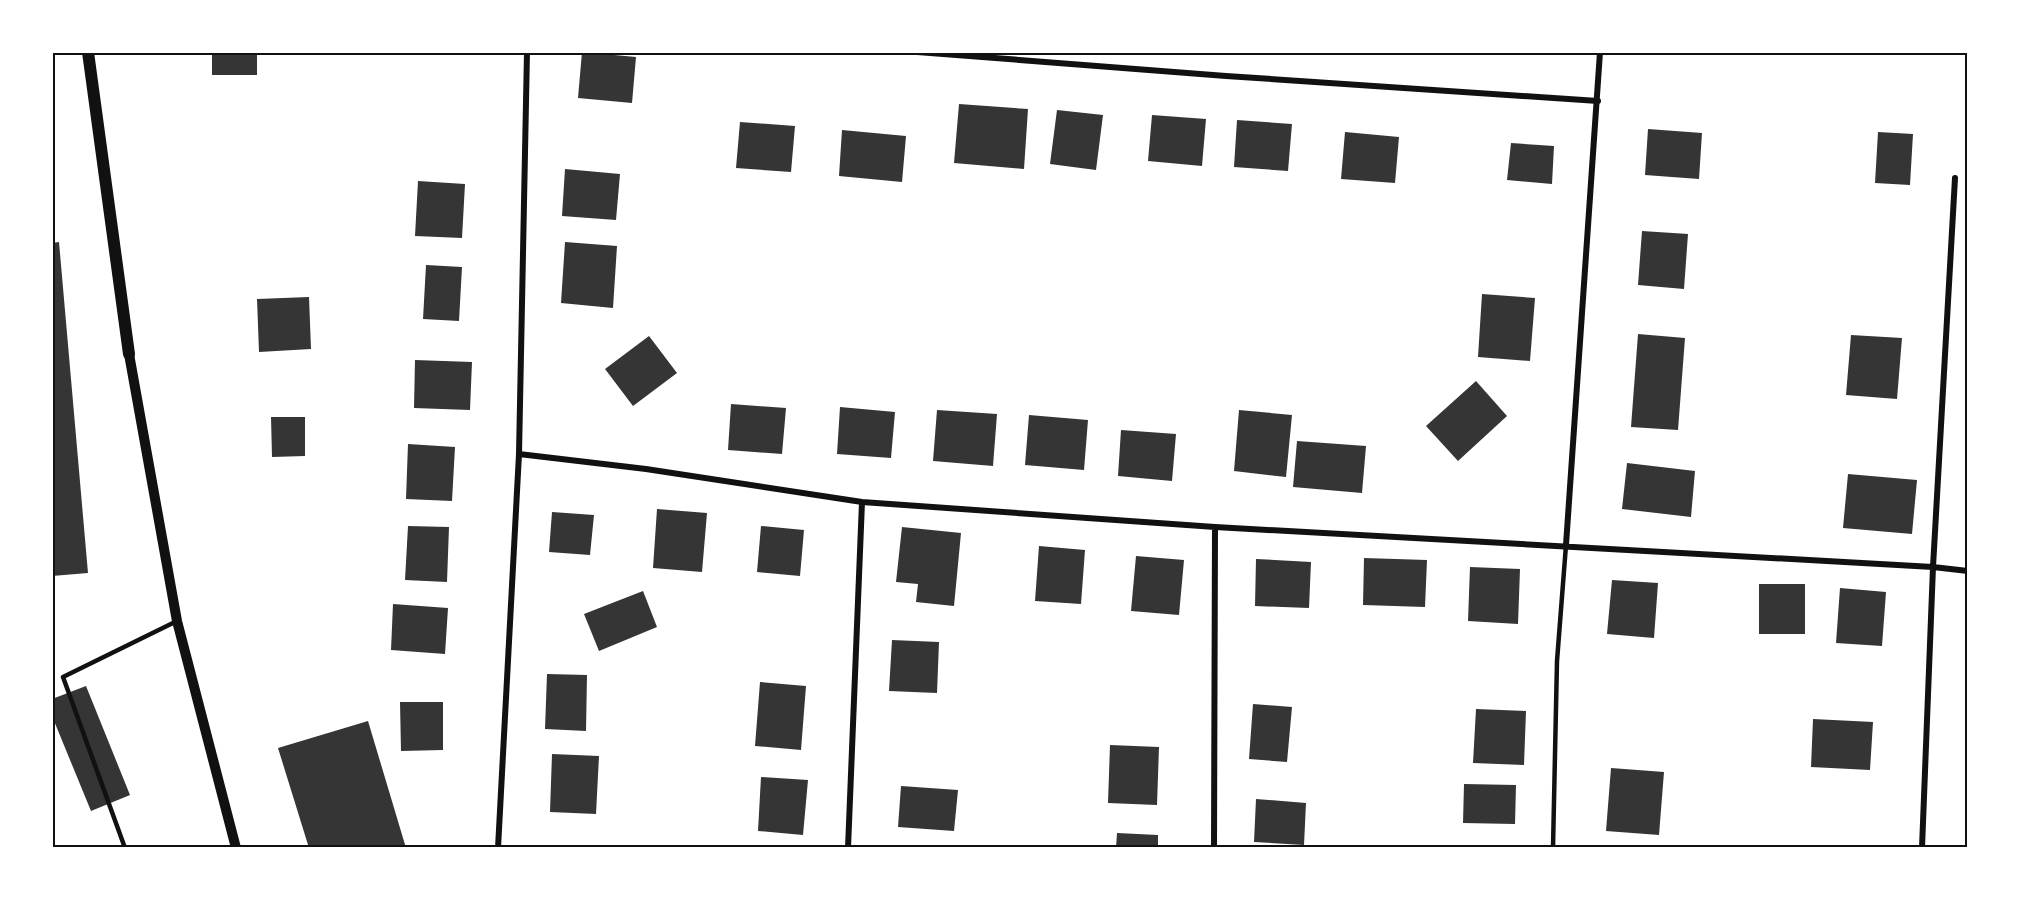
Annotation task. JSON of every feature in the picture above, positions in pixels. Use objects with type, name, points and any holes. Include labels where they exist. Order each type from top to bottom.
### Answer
[{"type":"main road","points":[[88,52],[129,354]]},
{"type":"street","points":[[498,848],[519,454],[527,52]]},
{"type":"street","points":[[917,52],[1226,76],[1598,100]]},
{"type":"street","points":[[1566,545],[1600,52]]},
{"type":"street","points":[[1922,848],[1933,567],[1955,178]]},
{"type":"street","points":[[129,354],[177,621],[236,848]]},
{"type":"street","points":[[519,454],[646,469],[862,502],[1215,527],[1566,545],[1968,571]]},
{"type":"street","points":[[848,848],[862,502]]},
{"type":"street","points":[[1214,848],[1215,527]]},
{"type":"lane","points":[[1553,848],[1557,661],[1566,545]]},
{"type":"lane","points":[[125,848],[63,676],[177,621]]},
{"type":"building","points":[[212,52],[257,52],[257,75],[212,75]]},
{"type":"building","points":[[582,52],[636,57],[632,103],[578,98]]},
{"type":"building","points":[[959,104],[1028,109],[1024,169],[954,163]]},
{"type":"building","points":[[1057,110],[1103,115],[1096,170],[1050,164]]},
{"type":"building","points":[[1152,115],[1206,119],[1202,166],[1148,161]]},
{"type":"building","points":[[1237,120],[1292,124],[1288,171],[1234,167]]},
{"type":"building","points":[[740,122],[795,126],[791,172],[736,168]]},
{"type":"building","points":[[1648,129],[1702,133],[1699,179],[1645,175]]},
{"type":"building","points":[[842,130],[906,136],[902,182],[839,176]]},
{"type":"building","points":[[1345,132],[1399,137],[1395,183],[1341,179]]},
{"type":"building","points":[[1878,132],[1913,134],[1910,185],[1875,183]]},
{"type":"building","points":[[1511,143],[1554,146],[1552,184],[1507,180]]},
{"type":"building","points":[[565,169],[620,174],[616,220],[562,216]]},
{"type":"building","points":[[418,181],[465,184],[462,238],[415,236]]},
{"type":"building","points":[[1642,231],[1688,234],[1684,289],[1638,285]]},
{"type":"building","points":[[59,242],[88,573],[52,576],[52,243]]},
{"type":"building","points":[[565,242],[617,246],[613,308],[561,303]]},
{"type":"building","points":[[426,265],[462,267],[459,321],[423,319]]},
{"type":"building","points":[[1482,294],[1535,298],[1530,361],[1478,357]]},
{"type":"building","points":[[309,297],[311,349],[259,352],[257,299]]},
{"type":"building","points":[[1638,334],[1685,338],[1678,430],[1631,427]]},
{"type":"building","points":[[1851,335],[1902,338],[1897,399],[1846,395]]},
{"type":"building","points":[[649,336],[677,373],[633,406],[605,369]]},
{"type":"building","points":[[415,360],[472,362],[470,410],[414,408]]},
{"type":"building","points":[[1476,381],[1507,416],[1458,461],[1426,426]]},
{"type":"building","points":[[731,404],[786,408],[782,454],[728,450]]},
{"type":"building","points":[[840,407],[895,412],[891,458],[837,454]]},
{"type":"building","points":[[937,410],[997,414],[993,466],[933,461]]},
{"type":"building","points":[[1239,410],[1292,415],[1286,477],[1234,471]]},
{"type":"building","points":[[1029,415],[1088,420],[1084,470],[1025,465]]},
{"type":"building","points":[[271,417],[305,417],[305,456],[272,457]]},
{"type":"building","points":[[1121,430],[1176,434],[1172,481],[1118,476]]},
{"type":"building","points":[[1297,441],[1366,446],[1362,493],[1293,487]]},
{"type":"building","points":[[408,444],[455,447],[452,501],[406,499]]},
{"type":"building","points":[[1627,463],[1695,471],[1691,517],[1622,509]]},
{"type":"building","points":[[1848,474],[1917,480],[1912,534],[1843,528]]},
{"type":"building","points":[[657,509],[707,513],[702,572],[653,568]]},
{"type":"building","points":[[552,512],[594,515],[590,555],[549,552]]},
{"type":"building","points":[[408,526],[449,527],[447,582],[405,580]]},
{"type":"building","points":[[761,526],[804,530],[800,576],[757,572]]},
{"type":"building","points":[[902,527],[961,533],[954,606],[916,602],[918,584],[896,582]]},
{"type":"building","points":[[1039,546],[1085,550],[1081,604],[1035,601]]},
{"type":"building","points":[[1136,556],[1184,560],[1179,615],[1131,611]]},
{"type":"building","points":[[1364,558],[1427,560],[1425,607],[1363,605]]},
{"type":"building","points":[[1256,559],[1311,562],[1309,608],[1255,606]]},
{"type":"building","points":[[1470,567],[1520,569],[1518,624],[1468,621]]},
{"type":"building","points":[[1612,580],[1658,583],[1654,638],[1607,634]]},
{"type":"building","points":[[1759,584],[1805,584],[1805,634],[1759,634]]},
{"type":"building","points":[[1840,588],[1886,592],[1882,646],[1836,643]]},
{"type":"building","points":[[643,591],[657,627],[599,651],[584,614]]},
{"type":"building","points":[[393,604],[448,608],[445,654],[391,650]]},
{"type":"building","points":[[892,640],[939,642],[937,693],[889,691]]},
{"type":"building","points":[[547,674],[587,675],[586,731],[545,729]]},
{"type":"building","points":[[760,682],[806,686],[801,750],[755,746]]},
{"type":"building","points":[[86,686],[130,795],[91,811],[52,716],[52,699]]},
{"type":"building","points":[[400,702],[443,702],[443,750],[401,751]]},
{"type":"building","points":[[1253,704],[1292,707],[1287,762],[1249,759]]},
{"type":"building","points":[[1476,709],[1526,711],[1524,765],[1473,763]]},
{"type":"building","points":[[1813,719],[1873,722],[1870,770],[1811,767]]},
{"type":"building","points":[[368,721],[406,848],[309,848],[278,748]]},
{"type":"building","points":[[1110,745],[1159,747],[1157,805],[1108,803]]},
{"type":"building","points":[[552,754],[599,756],[596,814],[550,812]]},
{"type":"building","points":[[1611,768],[1664,772],[1659,835],[1606,831]]},
{"type":"building","points":[[761,777],[808,780],[803,835],[758,831]]},
{"type":"building","points":[[1464,784],[1516,785],[1515,824],[1463,823]]},
{"type":"building","points":[[901,786],[958,790],[954,831],[898,827]]},
{"type":"building","points":[[1256,799],[1306,803],[1304,845],[1254,842]]},
{"type":"building","points":[[1117,833],[1158,835],[1158,848],[1116,848]]}]
